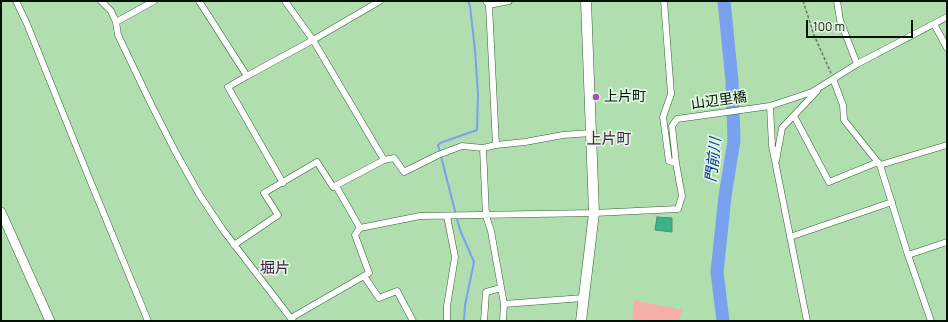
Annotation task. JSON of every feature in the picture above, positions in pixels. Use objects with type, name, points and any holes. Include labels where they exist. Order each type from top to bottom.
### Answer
[{"type":"main road","points":[[581,321],[594,213],[586,1]]},
{"type":"street","points":[[16,1],[27,24],[148,321]]},
{"type":"street","points":[[101,1],[111,11],[116,22],[118,35],[174,151],[199,194],[234,245],[292,320],[369,273],[355,235],[360,228],[420,216],[486,216],[678,210],[682,196],[676,164],[669,161],[662,117],[670,94],[664,1]]},
{"type":"street","points":[[116,22],[154,1]]},
{"type":"street","points":[[199,1],[247,76]]},
{"type":"street","points":[[285,1],[313,40],[384,160]]},
{"type":"street","points":[[283,183],[228,87],[380,1]]},
{"type":"street","points":[[496,145],[488,3],[509,1]]},
{"type":"street","points":[[837,1],[840,20],[857,64]]},
{"type":"street","points":[[776,165],[782,128],[823,85],[857,64],[947,17]]},
{"type":"street","points":[[934,24],[947,48]]},
{"type":"street","points":[[833,79],[843,106],[844,120],[879,163],[908,255],[932,321]]},
{"type":"street","name":"山辺里橋","points":[[676,164],[672,126],[677,118],[767,106],[812,92],[823,85]]},
{"type":"street","points":[[767,106],[772,146],[807,321]]},
{"type":"street","points":[[794,116],[829,182],[879,163],[947,145]]},
{"type":"street","points":[[336,186],[384,160],[394,158],[404,172],[438,155],[462,146],[483,148],[563,135],[591,133]]},
{"type":"street","points":[[483,148],[486,216],[491,231],[504,304],[503,321]]},
{"type":"street","points":[[234,245],[278,215],[264,193],[317,162],[333,187],[336,186],[360,228]]},
{"type":"street","points":[[790,237],[892,202]]},
{"type":"street","points":[[1,212],[50,321]]},
{"type":"street","points":[[447,216],[455,257],[447,306],[447,321]]},
{"type":"street","points":[[908,255],[947,242]]},
{"type":"street","points":[[364,276],[380,298],[397,291],[413,321]]},
{"type":"street","points":[[484,321],[486,292],[501,288]]},
{"type":"street","points":[[504,304],[583,298]]},
{"type":"path","points":[[802,1],[814,35],[833,79]]},
{"type":"shaded area","points":[[634,300],[682,310],[679,321],[632,321]]},
{"type":"building","points":[[657,217],[672,218],[672,232],[655,230]]},
{"type":"waterway","points":[[464,321],[465,305],[474,262],[460,230],[438,145],[477,130],[478,94],[475,50],[470,6],[468,1]]},
{"type":"waterway","name":"門前川","points":[[723,321],[717,272],[725,196],[734,141],[732,81],[724,1]]},
{"type":"place","name":"上片町","points":[[596,97]]},
{"type":"district","name":"上片町","points":[[609,140]]},
{"type":"district","name":"堀片","points":[[275,269]]}]
